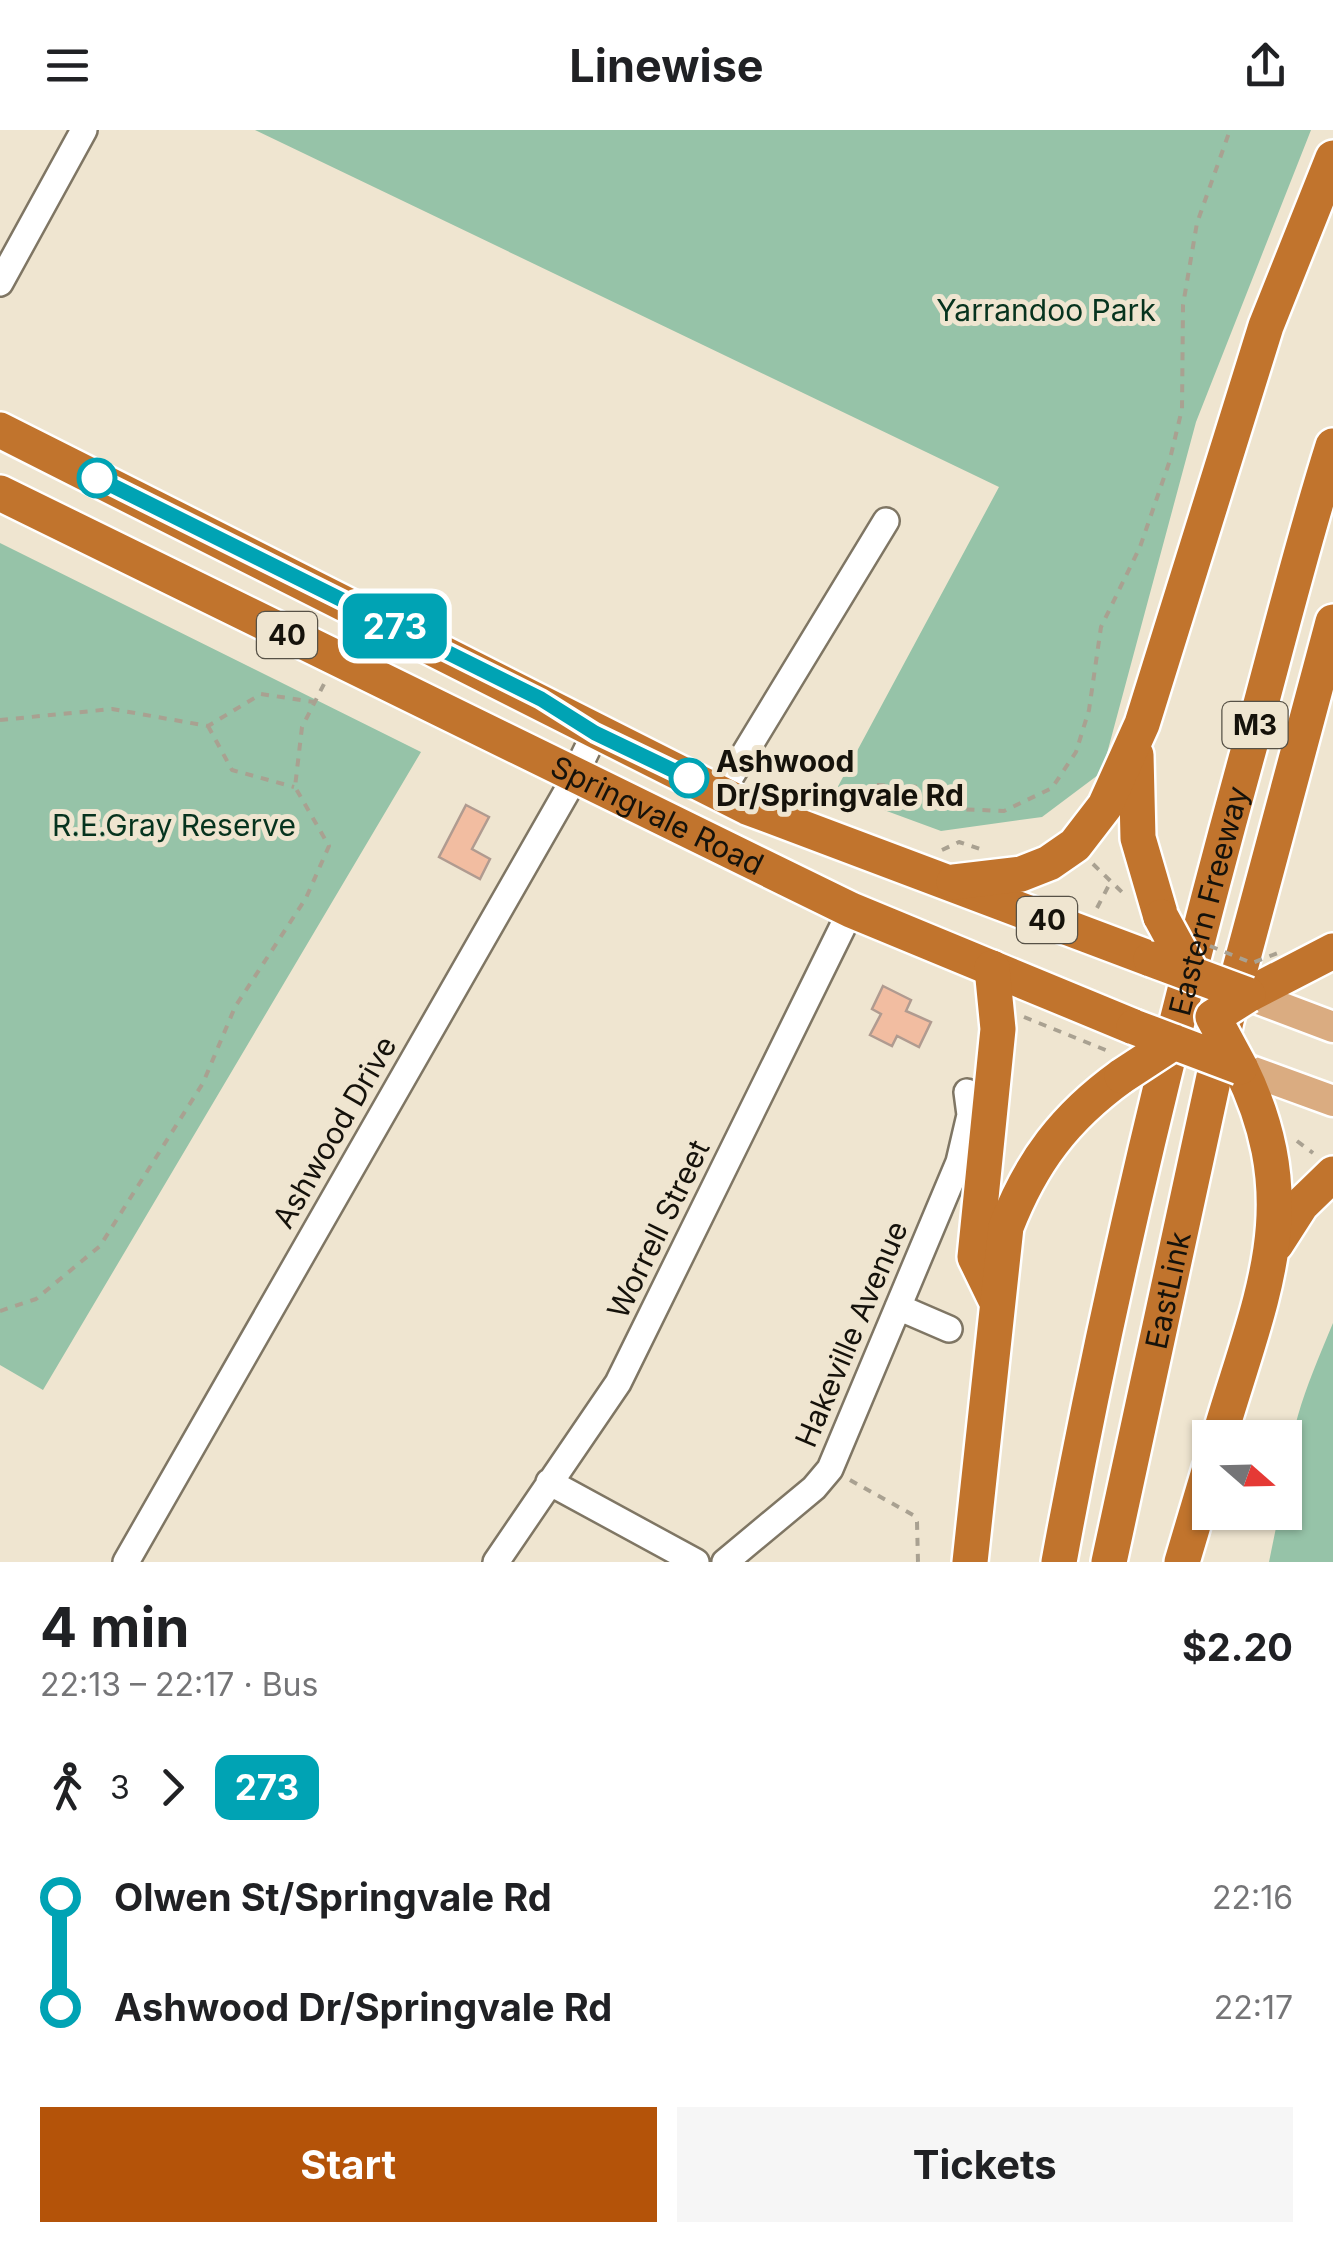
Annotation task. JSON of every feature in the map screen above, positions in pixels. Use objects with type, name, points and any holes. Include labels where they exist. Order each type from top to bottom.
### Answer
[{"type":"highway","points":[[942,883],[1033,871],[1075,845],[1105,806],[1142,724],[1266,326],[1333,158]]},
{"type":"highway","name":"Springvale Road","points":[[0,430],[541,699],[595,733],[720,794],[942,883],[1151,959],[1200,961],[1252,994]]},
{"type":"highway","name":"Eastern Freeway","points":[[1150,1128],[1215,873],[1333,446]]},
{"type":"highway","name":"Springvale Road","points":[[0,493],[851,910],[992,968],[1122,1052],[1174,1042],[1248,1076]]},
{"type":"highway","name":"Eastern Freeway","points":[[1252,994],[1333,622]]},
{"type":"highway","points":[[1142,724],[1134,809],[1143,864],[1161,917],[1200,961]]},
{"type":"highway","points":[[970,1562],[995,1298],[1006,1227],[1024,1181],[1053,1136],[1088,1101],[1122,1052],[1174,1042],[1252,994],[1333,952]]},
{"type":"highway","points":[[992,968],[998,1029],[974,1258],[995,1298]]},
{"type":"highway","points":[[1224,1420],[1275,1244],[1274,1160],[1248,1076],[1252,994]]},
{"type":"highway","name":"EastLink","points":[[1109,1562],[1252,994]]},
{"type":"highway","name":"EastLink","points":[[1058,1562],[1103,1335],[1150,1128]]},
{"type":"highway","points":[[1275,1244],[1301,1205],[1333,1174]]},
{"type":"highway","points":[[1182,1562],[1192,1528]]},
{"type":"main road","name":"Springvale Road","points":[[1252,994],[1333,1026]]},
{"type":"main road","name":"Springvale Road","points":[[1248,1076],[1333,1101]]},
{"type":"street","points":[[0,283],[84,130]]},
{"type":"street","points":[[720,794],[886,521]]},
{"type":"street","name":"Ashwood Drive","points":[[126,1562],[574,777],[595,733]]},
{"type":"street","name":"Worrell Street","points":[[496,1562],[618,1383],[851,910]]},
{"type":"street","name":"Hakeville Avenue","points":[[725,1562],[814,1488],[821,1464],[898,1307],[960,1162],[970,1114],[967,1092]]},
{"type":"street","points":[[898,1307],[949,1329]]},
{"type":"street","points":[[549,1482],[695,1562]]},
{"type":"path","points":[[843,802],[876,785],[923,787],[958,809],[1004,810],[1052,788],[1076,752],[1088,710],[1101,627],[1140,547],[1182,409],[1183,305],[1196,223],[1230,130]]},
{"type":"path","points":[[0,1311],[36,1299],[100,1246],[203,1082],[234,1007],[306,898],[329,846],[296,787],[302,727],[324,684]]},
{"type":"path","points":[[0,720],[112,708],[208,726],[261,694],[314,702]]},
{"type":"path","points":[[208,726],[232,770],[296,787]]},
{"type":"path","points":[[1200,961],[1252,963],[1252,994]]},
{"type":"path","points":[[1022,1016],[1122,1052]]},
{"type":"path","points":[[821,1464],[912,1515],[917,1522],[918,1562]]},
{"type":"green space","name":"Yarrandoo Park","points":[[255,130],[1311,130],[1196,422],[1102,772],[1042,817],[941,831],[835,792],[999,487]]},
{"type":"green space","name":"R.E.Gray Reserve","points":[[0,543],[421,752],[43,1390],[0,1365]]},
{"type":"green space","points":[[1333,1323],[1333,1562],[1269,1562],[1276,1530],[1302,1530],[1302,1420],[1297,1420]]},
{"type":"building","points":[[466,805],[489,817],[472,849],[490,859],[480,879],[439,857]]},
{"type":"building","points":[[883,986],[911,1000],[906,1011],[931,1022],[919,1047],[897,1036],[892,1046],[870,1035],[881,1014],[872,1009]]},
{"type":"bus line","name":"273","points":[[97,478],[541,699],[595,733],[689,778]]},
{"type":"place","name":"Ashwood Dr/Springvale Rd","points":[[689,778]]}]
